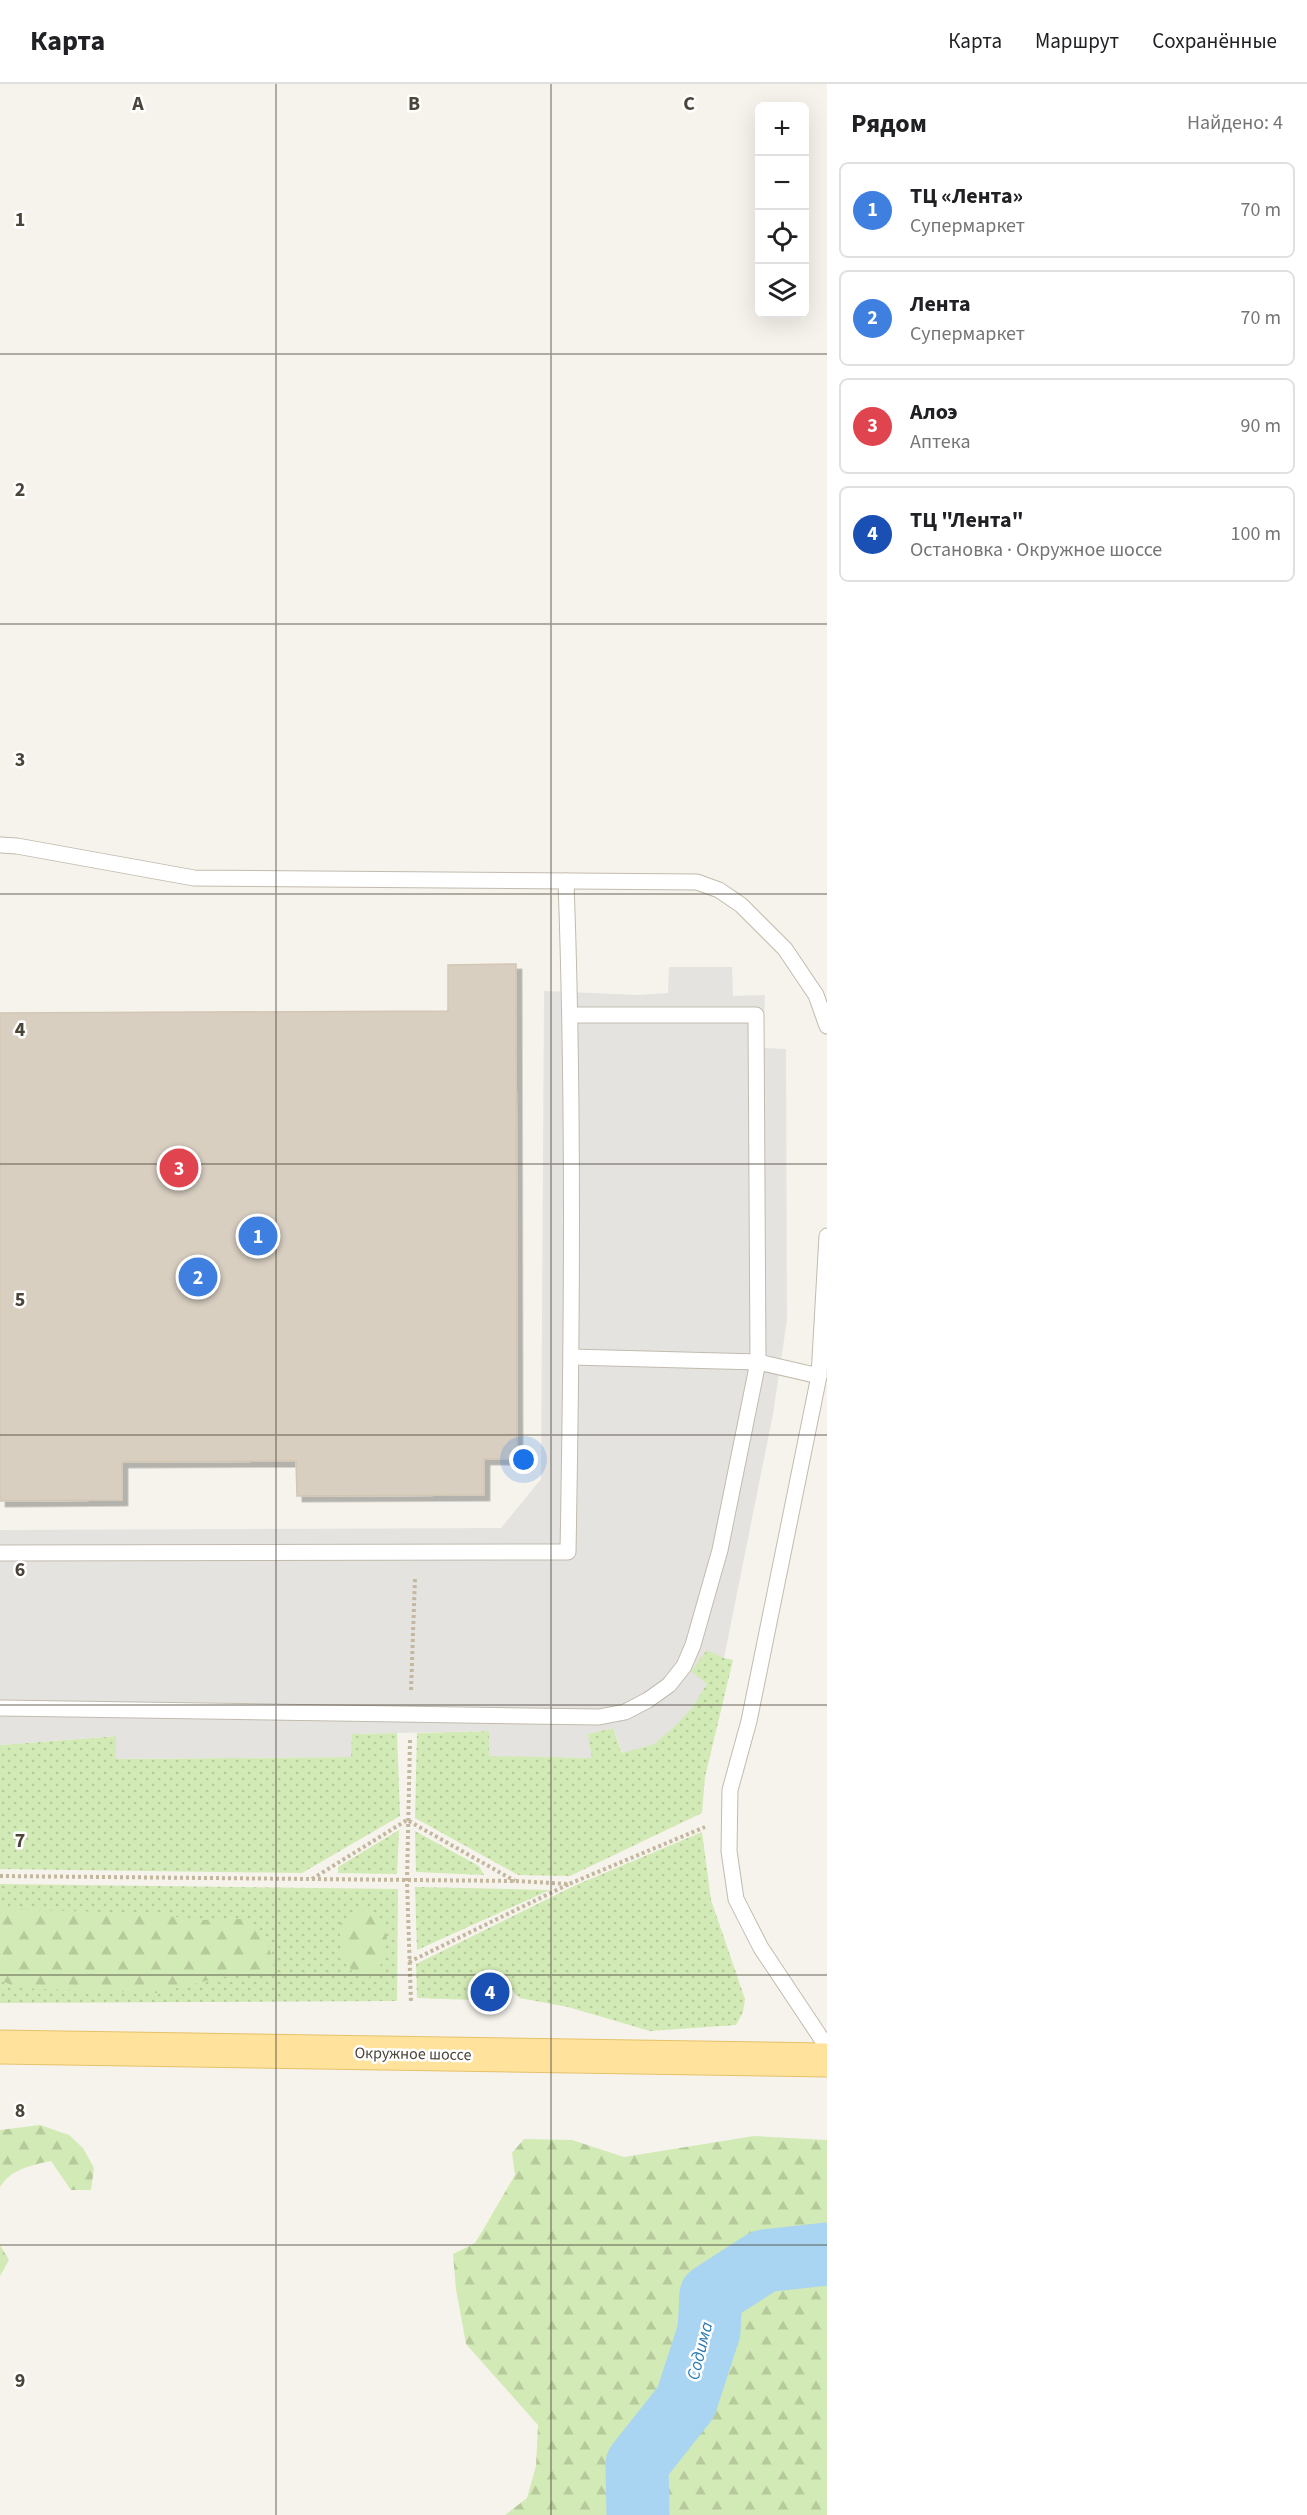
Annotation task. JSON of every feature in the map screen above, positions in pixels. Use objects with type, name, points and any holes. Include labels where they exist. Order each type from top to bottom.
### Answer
[{"type":"main road","name":"Окружное шоссе","points":[[0,2047],[827,2060]]},
{"type":"lane","points":[[0,845],[17,846],[194,878],[696,882],[719,890],[741,905],[785,949],[816,995],[827,1026]]},
{"type":"lane","points":[[0,1553],[568,1552],[572,1358],[571,1015],[566,881]]},
{"type":"lane","points":[[0,1708],[599,1717],[625,1712],[669,1685],[684,1666],[693,1645],[720,1550],[758,1362],[756,1015],[571,1015]]},
{"type":"lane","points":[[827,1236],[819,1377],[749,1721],[730,1790],[729,1851],[736,1899],[761,1948],[827,2047]]},
{"type":"lane","points":[[572,1358],[758,1362],[819,1377]]},
{"type":"path","points":[[411,2003],[407,1820],[416,1553]]},
{"type":"path","points":[[409,1962],[570,1884],[730,1816]]},
{"type":"path","points":[[311,1880],[407,1820]]},
{"type":"path","points":[[407,1820],[516,1881]]},
{"type":"path","points":[[0,1876],[516,1881],[570,1884]]},
{"type":"green space","points":[[707,1649],[733,1660],[705,1777],[702,1813],[570,1876],[518,1875],[415,1818],[417,1733],[490,1731],[489,1755],[591,1758],[587,1734],[613,1728],[622,1753]]},
{"type":"green space","points":[[397,1733],[400,1816],[302,1873],[0,1869],[0,1745],[116,1736],[116,1759],[351,1757],[351,1734]]},
{"type":"green space","points":[[399,1830],[397,1874],[338,1873],[338,1867]]},
{"type":"green space","points":[[415,1831],[479,1866],[484,1875],[416,1872]]},
{"type":"green space","points":[[702,1832],[711,1900],[745,1999],[743,2012],[736,2025],[650,2031],[568,2007],[520,1998],[509,1989],[478,1983],[475,2000],[417,1998],[416,1964],[576,1885]]},
{"type":"green space","points":[[0,1884],[398,1889],[397,2001],[0,2003]]},
{"type":"green space","points":[[415,1887],[550,1890],[417,1950]]},
{"type":"green space","points":[[0,1909],[141,1913],[203,1920],[244,1919],[265,1941],[271,1953],[274,1969],[263,1976],[250,1973],[217,1978],[157,1993],[18,1988],[0,1980]]},
{"type":"green space","points":[[368,1909],[377,1918],[387,1938],[378,1973],[366,1980],[353,1974],[340,1946],[340,1923],[355,1911]]},
{"type":"green space","points":[[40,2125],[69,2135],[83,2148],[94,2168],[91,2190],[71,2190],[51,2161],[29,2166],[16,2172],[0,2187],[0,2130]]},
{"type":"green space","points":[[754,2136],[827,2140],[827,2515],[505,2515],[527,2498],[536,2466],[538,2425],[466,2344],[456,2289],[453,2254],[475,2243],[483,2230],[515,2175],[512,2153],[524,2139],[572,2140],[624,2157]]},
{"type":"green space","points":[[0,2245],[9,2260],[0,2276]]},
{"type":"shaded area","points":[[669,967],[732,967],[733,996],[765,995],[763,1048],[786,1049],[787,1320],[773,1414],[724,1658],[707,1650],[691,1671],[707,1684],[692,1708],[654,1744],[623,1753],[613,1728],[588,1734],[592,1758],[489,1756],[489,1731],[352,1734],[351,1757],[116,1759],[116,1736],[0,1745],[0,1530],[501,1528],[541,1479],[544,991],[638,995],[668,993]]},
{"type":"building","points":[[516,964],[517,1459],[484,1459],[484,1495],[297,1496],[296,1461],[122,1462],[122,1500],[0,1501],[0,1013],[448,1011],[448,965]]},
{"type":"waterway","name":"Содима","points":[[638,2515],[637,2464],[686,2402],[709,2331],[711,2295],[764,2261],[827,2254]]},
{"type":"place","name":"Алоэ","points":[[179,1168]]},
{"type":"place","name":"ТЦ «Лента»","points":[[258,1236]]},
{"type":"place","name":"Лента","points":[[198,1277]]},
{"type":"place","name":"ТЦ \"Лента\"","points":[[490,1992]]}]
